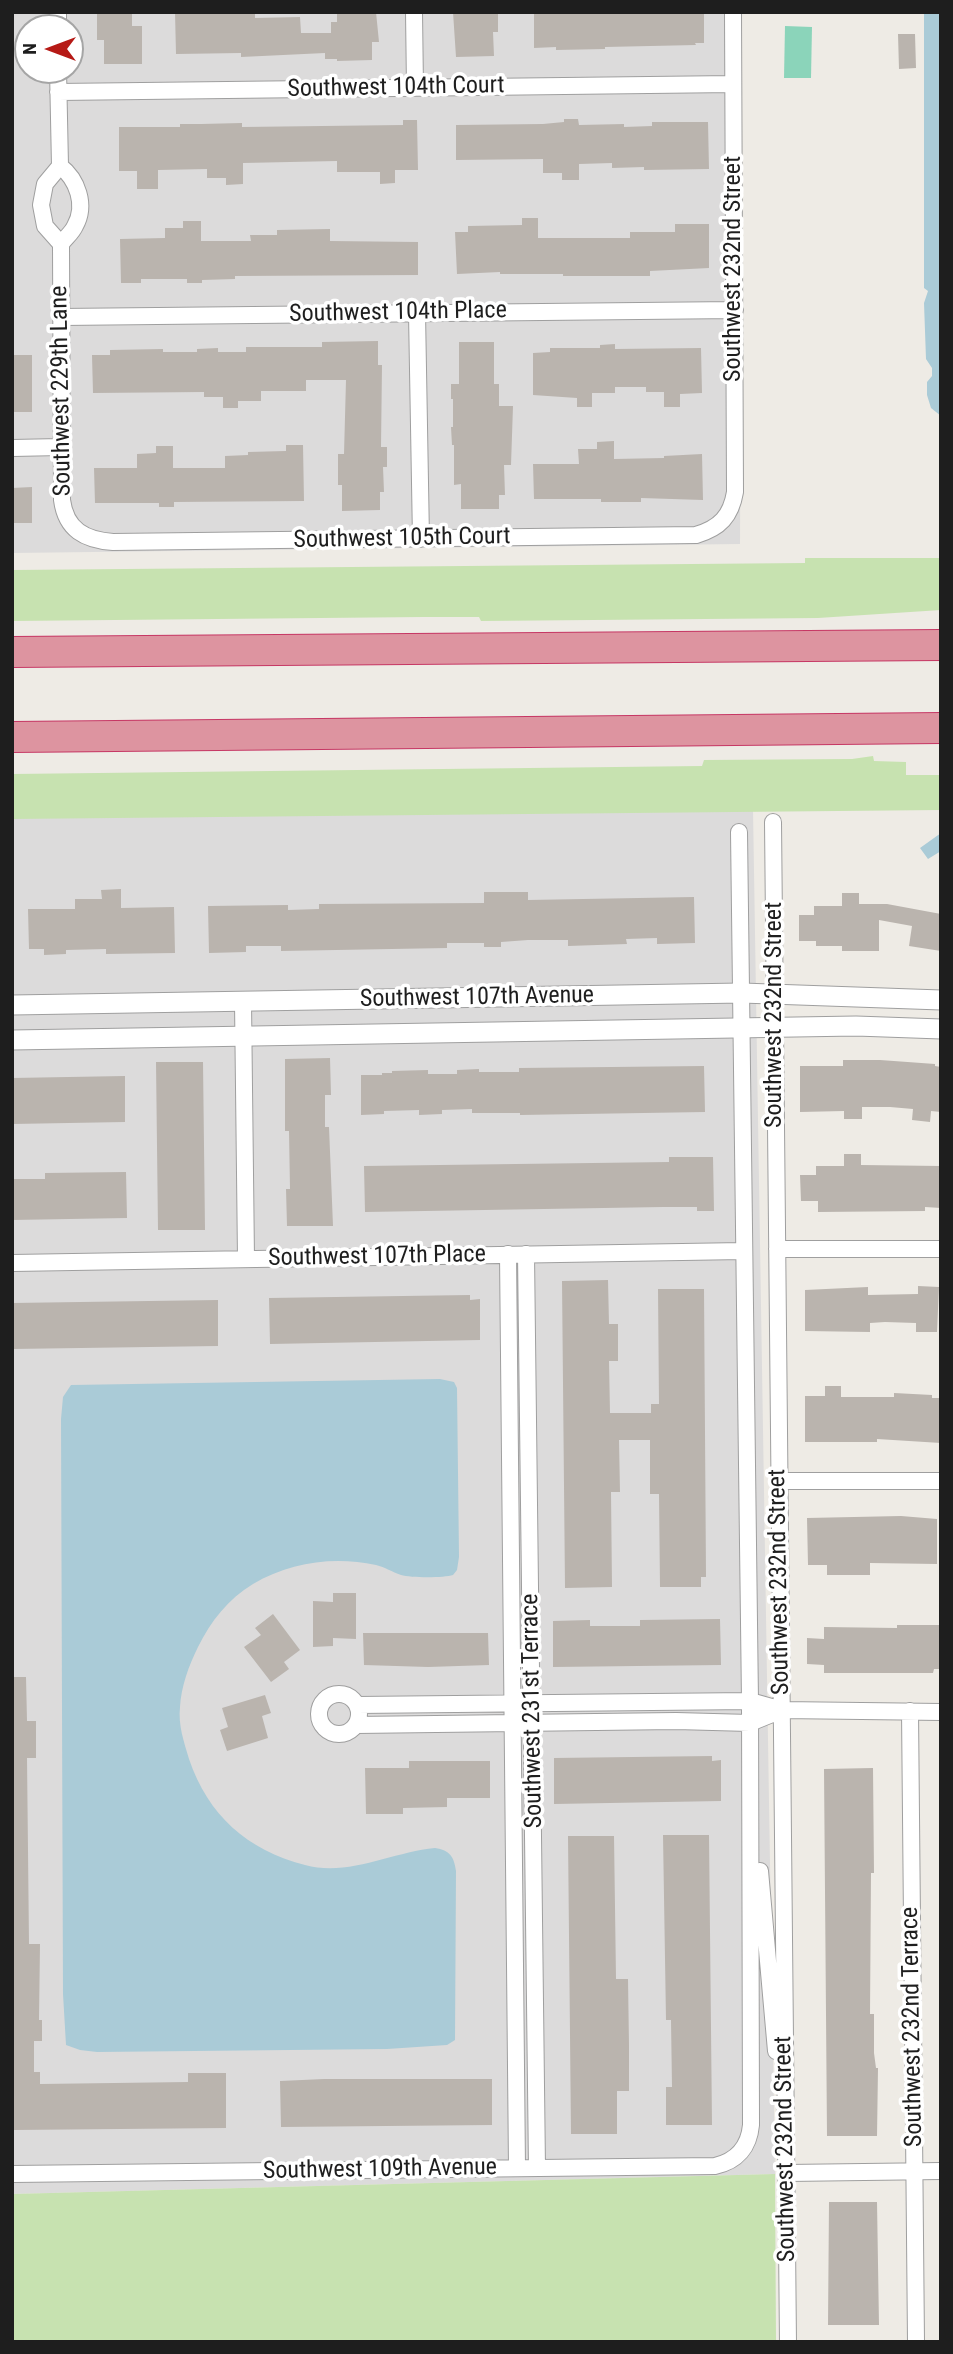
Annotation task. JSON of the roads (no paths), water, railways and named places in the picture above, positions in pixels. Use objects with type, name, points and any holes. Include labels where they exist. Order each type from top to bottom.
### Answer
[{"type":"highway","points":[[12,652],[941,645]]},
{"type":"highway","points":[[12,737],[941,728]]},
{"type":"street","points":[[414,12],[415,88]]},
{"type":"street","name":"Southwest 232nd Street","points":[[724,522],[732,510],[735,492],[733,12]]},
{"type":"street","points":[[58,84],[60,166],[45,184],[41,205],[45,226],[61,244],[76,225],[80,210],[75,184],[70,174],[60,166]]},
{"type":"street","name":"Southwest 104th Court","points":[[58,92],[733,84]]},
{"type":"street","name":"Southwest 229th Lane","points":[[61,244],[63,508],[78,533]]},
{"type":"street","name":"Southwest 104th Place","points":[[61,317],[735,310]]},
{"type":"street","points":[[417,313],[421,539]]},
{"type":"street","points":[[12,448],[61,447]]},
{"type":"street","name":"Southwest 105th Court","points":[[78,533],[94,541],[113,542],[688,536],[703,533],[724,522]]},
{"type":"street","name":"Southwest 232nd Street","points":[[774,822],[788,2342]]},
{"type":"street","name":"Southwest 232nd Street","points":[[739,832],[750,1701],[751,2125],[744,2150]]},
{"type":"street","name":"Southwest 107th Avenue","points":[[12,1005],[742,993],[941,1000]]},
{"type":"street","points":[[243,1002],[246,1259]]},
{"type":"street","name":"Southwest 107th Avenue","points":[[12,1040],[873,1026],[941,1030]]},
{"type":"street","points":[[777,1249],[941,1249]]},
{"type":"street","name":"Southwest 107th Place","points":[[12,1263],[743,1251]]},
{"type":"street","name":"Southwest 231st Terrace","points":[[508,1254],[517,2168]]},
{"type":"street","name":"Southwest 231st Terrace","points":[[526,1254],[537,2168]]},
{"type":"street","points":[[779,1481],[941,1481]]},
{"type":"street","points":[[357,1704],[359,1718],[346,1734],[332,1733],[321,1724],[319,1710],[326,1698],[339,1694],[346,1695],[357,1704],[750,1701],[782,1710],[941,1712]]},
{"type":"street","points":[[356,1725],[676,1721],[750,1723],[782,1710]]},
{"type":"street","name":"Southwest 232nd Terrace","points":[[910,1711],[916,2342]]},
{"type":"street","points":[[750,1769],[767,1971],[786,2144]]},
{"type":"street","name":"Southwest 109th Avenue","points":[[12,2174],[715,2166],[733,2160],[744,2150]]},
{"type":"street","points":[[787,2173],[941,2171]]},
{"type":"water","points":[[924,12],[941,12],[941,416],[931,408],[927,395],[927,382],[932,376],[932,368],[926,359],[924,303],[928,291],[924,288]]},
{"type":"water","points":[[941,833],[941,851],[928,859],[920,848]]},
{"type":"water","points":[[440,1379],[454,1382],[457,1388],[457,1570],[449,1576],[412,1577],[376,1565],[328,1561],[297,1566],[267,1576],[236,1597],[221,1611],[209,1628],[186,1676],[180,1714],[189,1759],[207,1797],[232,1827],[265,1850],[321,1868],[354,1866],[435,1848],[450,1855],[456,1871],[455,2040],[447,2045],[387,2049],[97,2052],[66,2045],[63,1994],[63,1397],[71,1385]]}]
